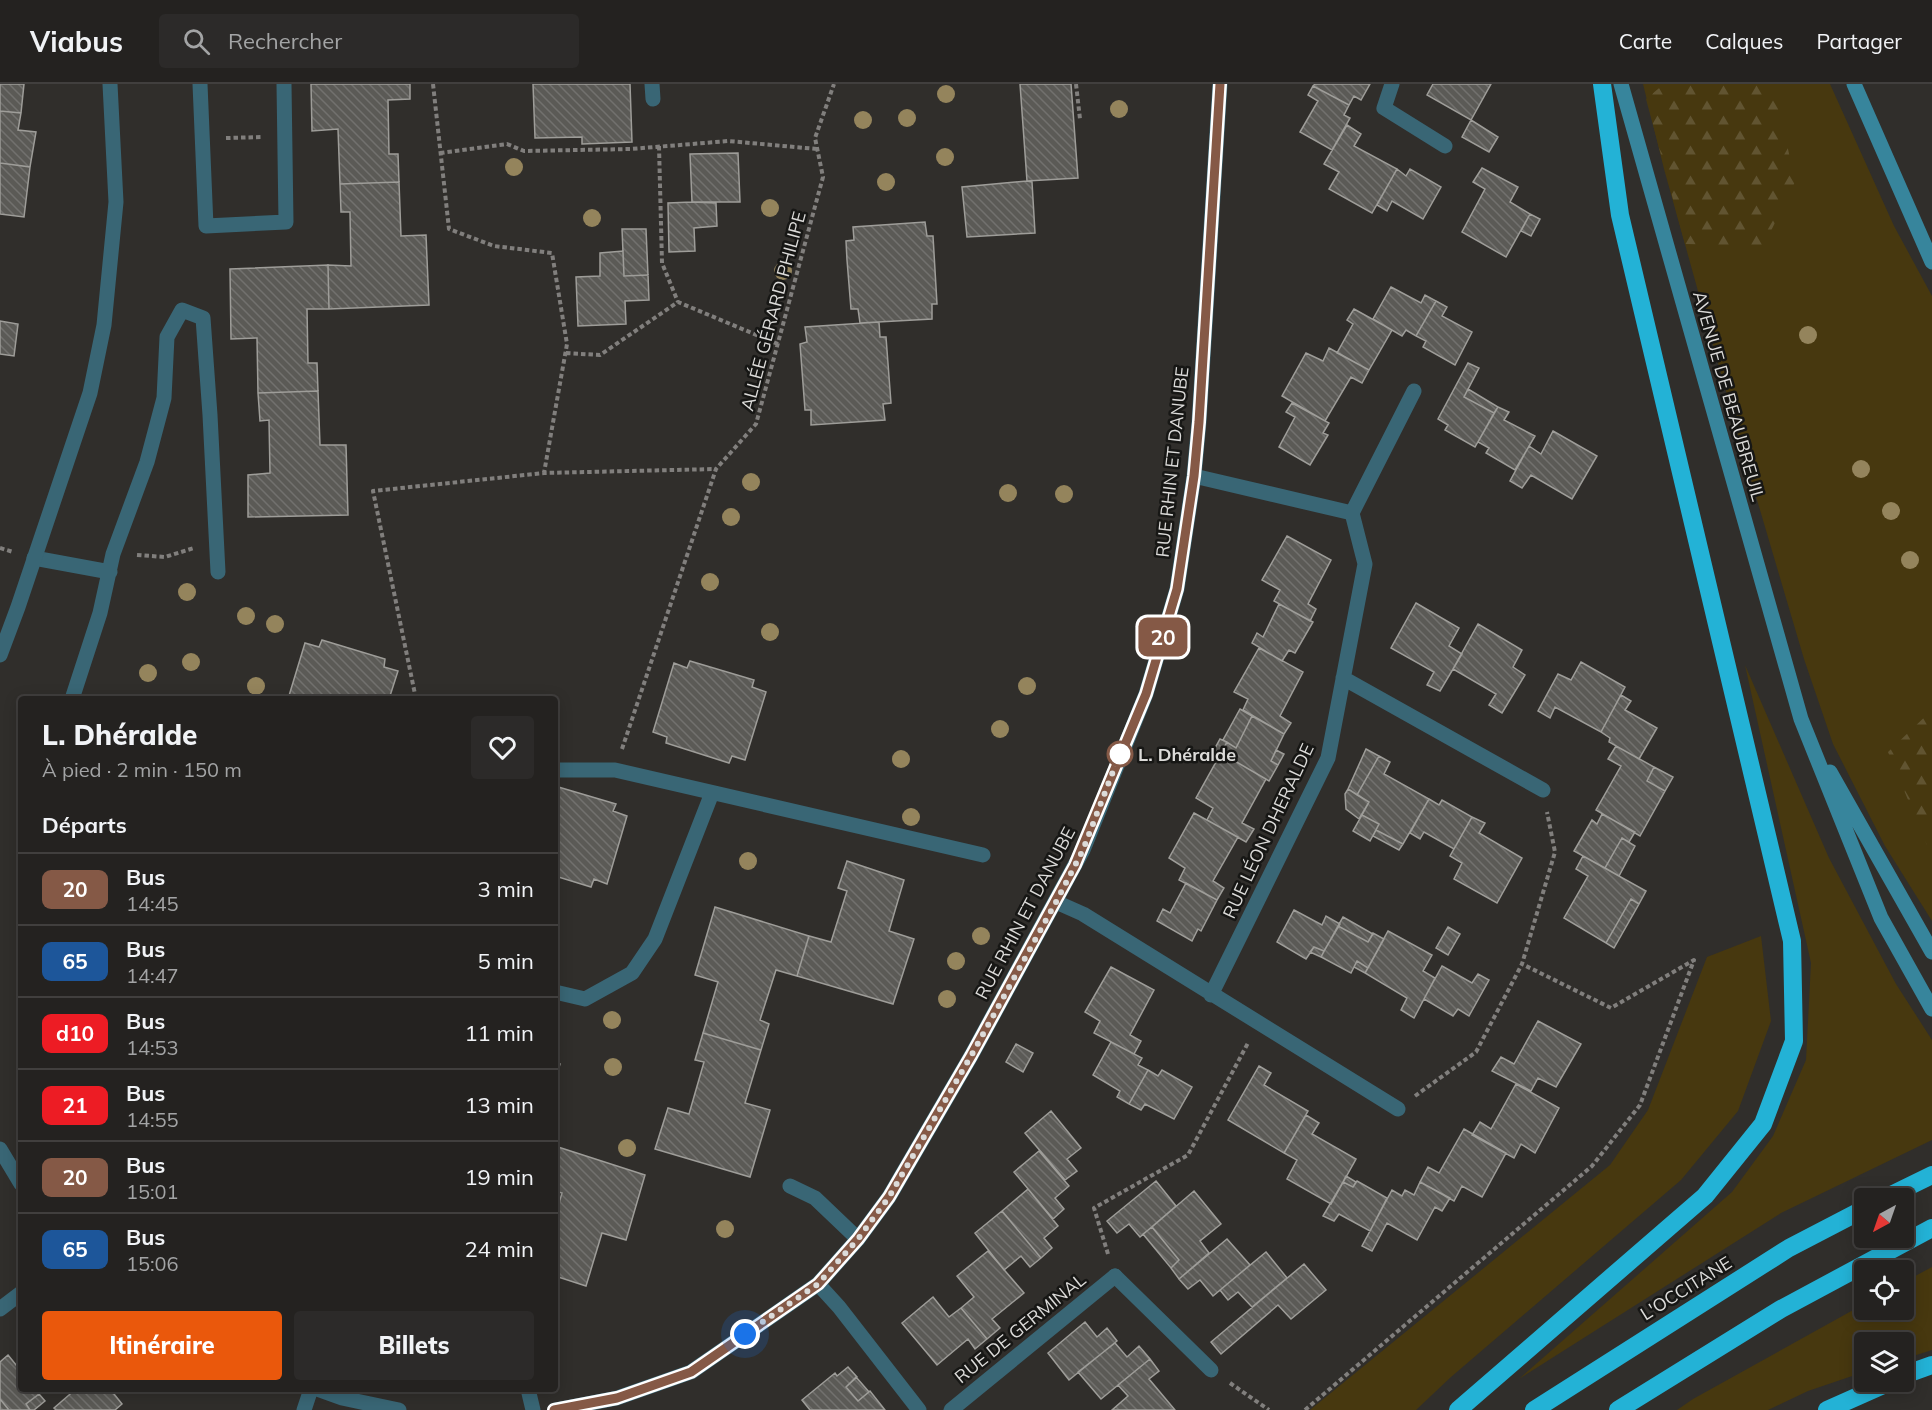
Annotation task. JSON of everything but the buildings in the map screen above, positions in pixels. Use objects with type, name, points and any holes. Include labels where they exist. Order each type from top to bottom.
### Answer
[{"type":"highway","points":[[1458,1410],[1705,1196],[1763,1124],[1794,1041],[1792,941],[1620,215],[1602,84]]},
{"type":"highway","points":[[1905,1188],[1932,1174]]},
{"type":"highway","name":"L'OCCITANE","points":[[1534,1410],[1789,1248],[1854,1214]]},
{"type":"highway","points":[[1618,1410],[1781,1309],[1932,1228]]},
{"type":"highway","points":[[1914,1371],[1932,1365]]},
{"type":"highway","points":[[1827,1410],[1868,1392]]},
{"type":"main road","name":"AVENUE DE BEAUBREUIL","points":[[1621,84],[1801,719],[1881,918],[1932,1009]]},
{"type":"main road","points":[[1854,84],[1932,262]]},
{"type":"main road","name":"AVENUE DE BEAUBREUIL","points":[[1801,719],[1932,952]]},
{"type":"street","points":[[0,655],[90,393],[104,325],[116,202],[110,84]]},
{"type":"street","points":[[200,84],[206,226],[285,222],[284,84]]},
{"type":"street","name":"RUE RHIN ET DANUBE","points":[[555,1410],[617,1398],[691,1372],[818,1284],[858,1239],[889,1197],[971,1056],[1083,850],[1146,694],[1177,589],[1194,476],[1199,422],[1220,84]]},
{"type":"street","points":[[1392,84],[1384,108],[1445,146]]},
{"type":"street","points":[[73,696],[100,613],[113,554],[147,462],[164,398],[167,337],[182,310],[203,318],[218,572]]},
{"type":"street","points":[[1194,476],[1352,513],[1414,391]]},
{"type":"street","name":"RUE LÉON DHERALDE","points":[[1211,995],[1328,758],[1365,564],[1352,513]]},
{"type":"street","points":[[34,558],[110,572]]},
{"type":"street","points":[[1343,678],[1544,790]]},
{"type":"street","points":[[558,770],[615,770],[984,855]]},
{"type":"street","points":[[558,993],[585,999],[632,973],[656,939],[712,793]]},
{"type":"street","points":[[1056,902],[1083,914],[1398,1109]]},
{"type":"street","points":[[0,1149],[15,1179]]},
{"type":"street","points":[[790,1186],[815,1198],[858,1239]]},
{"type":"street","points":[[1115,1276],[1211,1370]]},
{"type":"street","name":"RUE DE GERMINAL","points":[[951,1410],[1115,1276]]},
{"type":"street","points":[[818,1284],[840,1307],[919,1410]]},
{"type":"street","points":[[0,1309],[18,1295]]},
{"type":"street","points":[[304,1410],[310,1392]]},
{"type":"street","points":[[322,1392],[340,1404],[399,1410]]},
{"type":"street","points":[[529,1392],[533,1410]]},
{"type":"path","points":[[433,84],[449,229],[494,246],[552,253],[567,345],[544,473]]},
{"type":"path","name":"ALLÉE GÉRARD PHILIPE","points":[[615,770],[716,469],[756,424],[823,177],[815,138],[834,84]]},
{"type":"path","points":[[1076,84],[1080,119]]},
{"type":"path","points":[[440,153],[507,144],[524,151],[728,141],[817,149]]},
{"type":"path","points":[[659,146],[662,263],[678,302],[778,344]]},
{"type":"path","points":[[566,353],[600,355],[678,302]]},
{"type":"path","points":[[415,696],[373,490],[544,473],[716,469]]},
{"type":"path","points":[[113,554],[165,557],[198,546],[215,545]]},
{"type":"path","points":[[1398,1109],[1476,1052],[1522,964],[1555,852],[1544,790]]},
{"type":"path","points":[[1305,1410],[1592,1166],[1640,1105],[1694,960],[1611,1008],[1522,964]]},
{"type":"path","points":[[1115,1276],[1094,1208],[1188,1155],[1258,1023]]},
{"type":"path","points":[[1211,1370],[1269,1410]]},
{"type":"green space","points":[[1643,84],[1830,84],[1894,226],[1932,296],[1932,921],[1885,846],[1833,744],[1804,659],[1742,449],[1664,169]]},
{"type":"green space","points":[[1664,84],[1770,84],[1775,88],[1795,182],[1763,247],[1685,244],[1646,99]]},
{"type":"green space","points":[[1745,665],[1829,858],[1896,984],[1932,1040],[1932,1140],[1781,1213],[1519,1379],[1732,1192],[1773,1136],[1806,1060],[1811,963]]},
{"type":"green space","points":[[1932,710],[1932,857],[1888,752]]},
{"type":"green space","points":[[1761,936],[1771,1021],[1738,1111],[1681,1180],[1451,1377],[1416,1410],[1310,1410],[1610,1165],[1648,1110],[1707,957]]},
{"type":"green space","points":[[1932,1267],[1932,1350],[1914,1356],[1914,1332],[1854,1332],[1854,1375],[1808,1391],[1768,1410],[1677,1410],[1854,1310],[1854,1320],[1914,1320],[1914,1277]]},
{"type":"bus line","name":"20","points":[[554,1410],[617,1398],[691,1372],[818,1284],[858,1239],[889,1197],[971,1056],[1083,850],[1122,748],[1146,694],[1177,589],[1194,476],[1199,422],[1220,84]]},
{"type":"place","name":"L. Dhéralde","points":[[1120,754]]},
{"type":"route","points":[[745,1334],[818,1284],[858,1239],[889,1197],[971,1056],[1056,902],[1083,850],[1122,748],[1120,754]]}]
